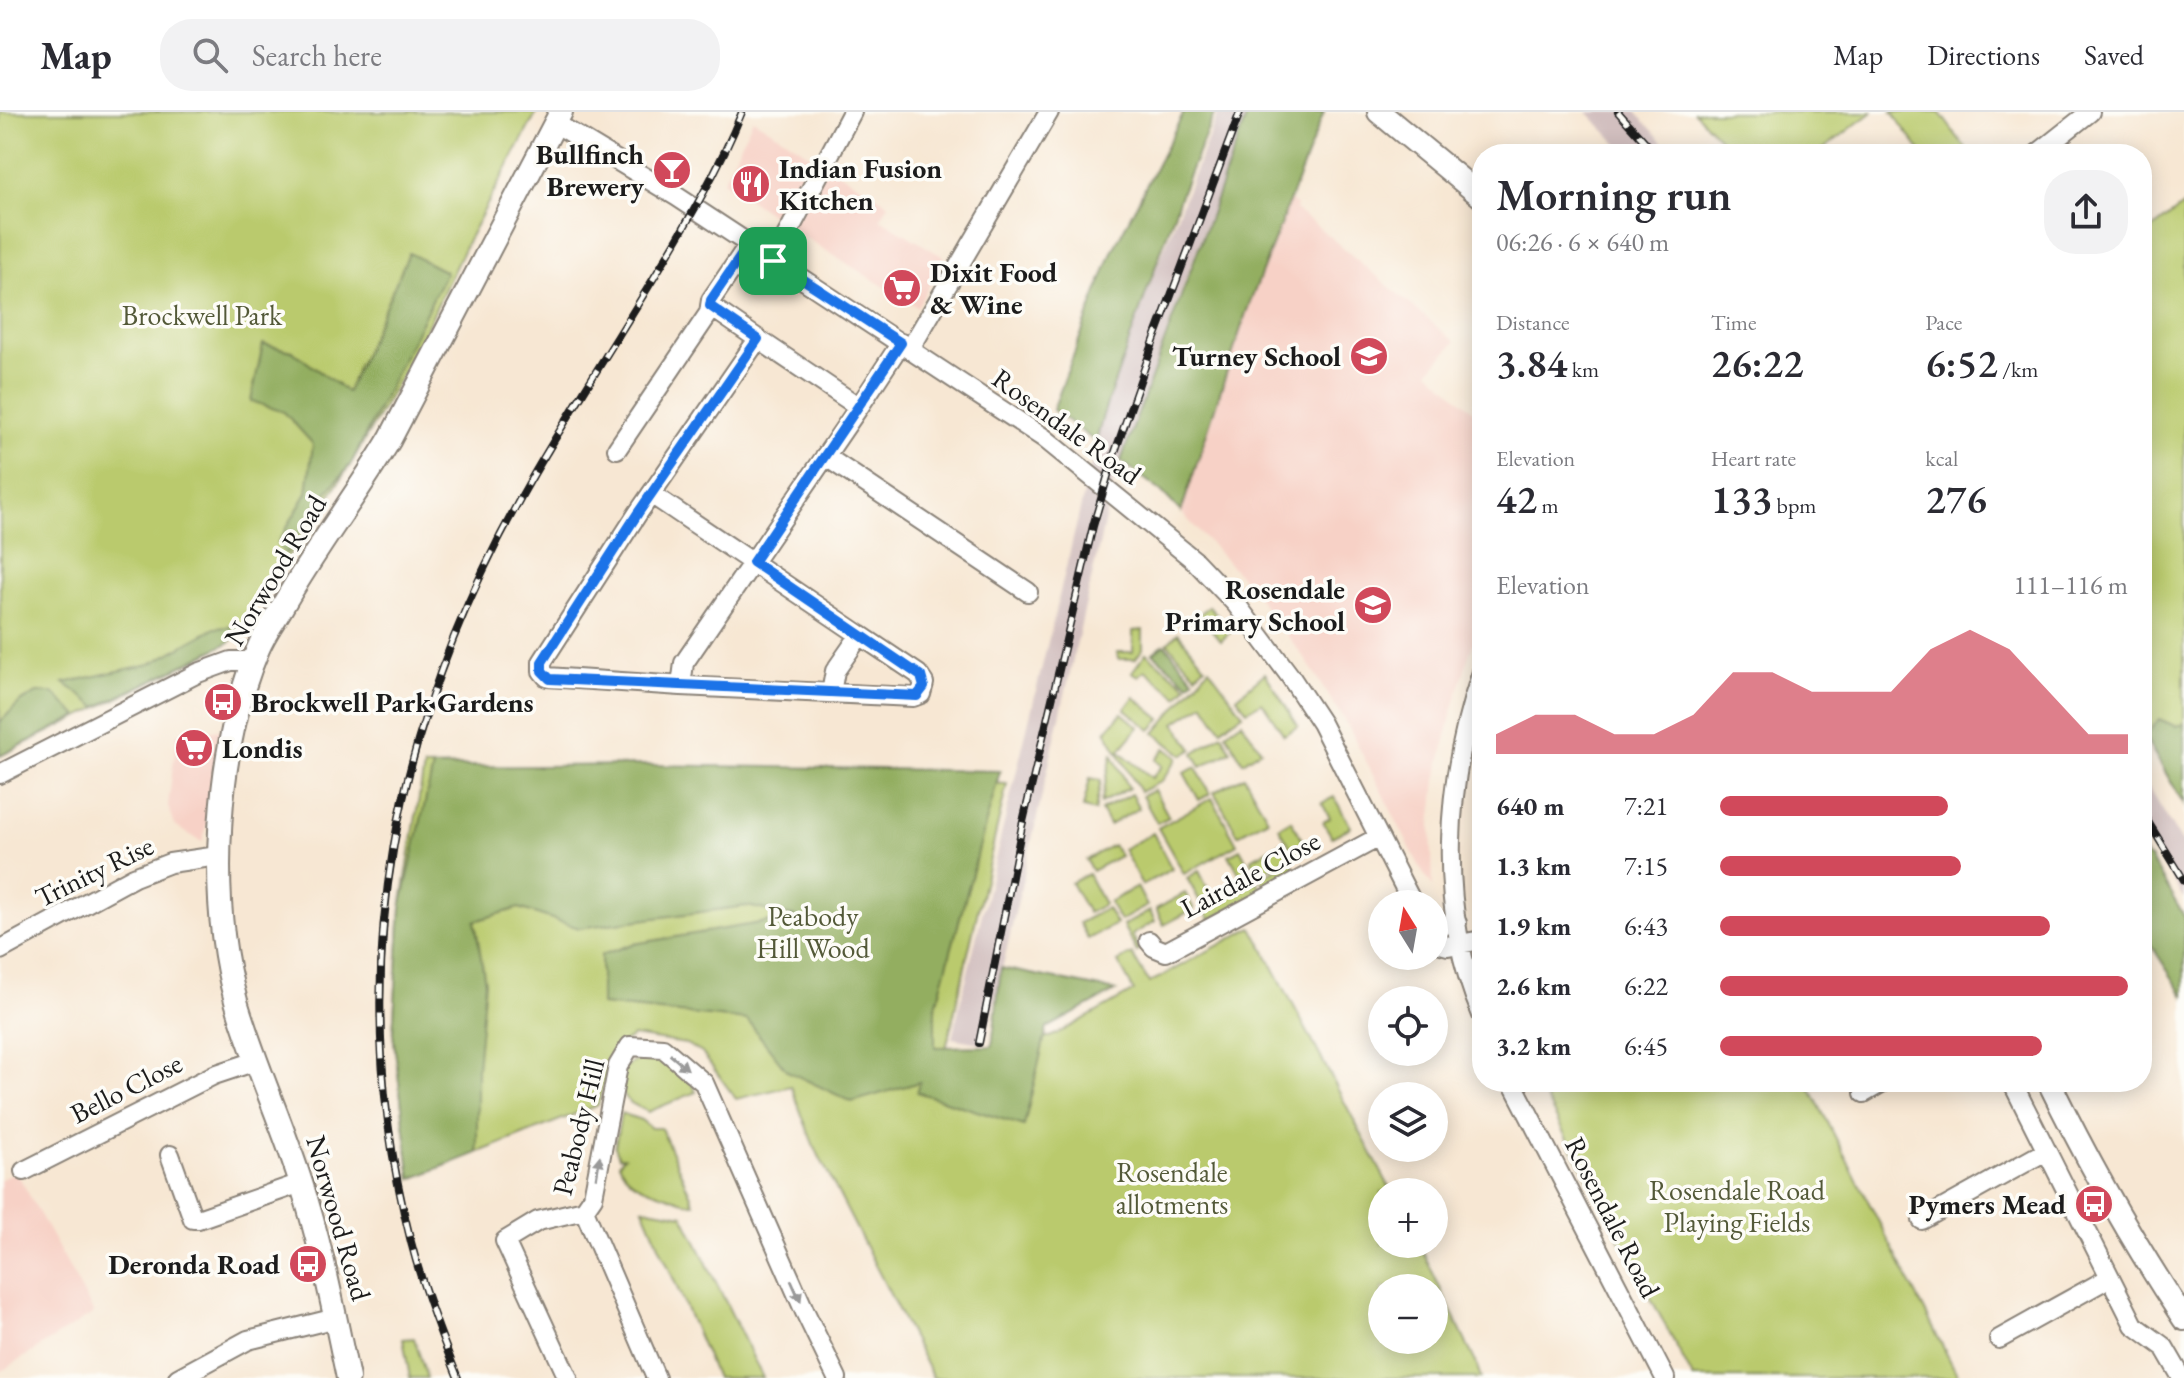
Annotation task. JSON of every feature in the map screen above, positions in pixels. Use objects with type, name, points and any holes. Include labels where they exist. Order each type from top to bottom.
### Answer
[{"type":"main road","points":[[1379,112],[1472,189]]},
{"type":"main road","name":"Norwood Road","points":[[348,1378],[301,1183],[236,999],[224,942],[218,856],[230,741],[240,695],[253,661],[297,581],[390,439],[558,118]]},
{"type":"main road","points":[[2054,1092],[2089,1165],[2137,1248],[2184,1319]]},
{"type":"street","points":[[773,261],[852,112]]},
{"type":"street","points":[[681,686],[684,663],[859,407],[905,346],[1049,112]]},
{"type":"street","points":[[2050,144],[2090,112]]},
{"type":"street","name":"Rosendale Road","points":[[558,118],[1044,438],[1155,527],[1221,587],[1290,676],[1321,723],[1406,890]]},
{"type":"street","points":[[617,449],[709,313],[711,300],[749,244]]},
{"type":"street","points":[[710,306],[859,407]]},
{"type":"street","points":[[651,494],[921,676],[923,691],[913,697],[681,686],[550,679],[542,671],[542,662],[651,494],[758,339]]},
{"type":"street","points":[[825,456],[1028,592]]},
{"type":"street","points":[[831,693],[835,671],[860,635]]},
{"type":"street","points":[[0,774],[198,673],[231,661],[253,661]]},
{"type":"street","points":[[1472,707],[1452,806],[1451,857],[1460,944],[1472,991]]},
{"type":"street","name":"Lairdale Close","points":[[1149,941],[1166,952],[1379,837]]},
{"type":"street","name":"Trinity Rise","points":[[0,950],[134,877],[170,863],[218,856]]},
{"type":"street","points":[[1448,924],[1457,923]]},
{"type":"street","points":[[1448,946],[1472,942]]},
{"type":"street","name":"Peabody Hill","points":[[656,1378],[584,1210],[593,1197],[618,1066],[630,1046],[663,1048],[704,1083],[837,1378]]},
{"type":"street","name":"Bello Close","points":[[24,1171],[214,1075],[256,1061]]},
{"type":"street","name":"Rosendale Road","points":[[1517,1092],[1665,1378]]},
{"type":"street","points":[[2017,1092],[2134,1325],[2164,1347],[2182,1378]]},
{"type":"street","points":[[1922,1220],[2046,1151]]},
{"type":"street","points":[[170,1155],[193,1219],[301,1183]]},
{"type":"street","points":[[568,1378],[505,1241],[538,1221],[584,1210]]},
{"type":"street","points":[[1999,1339],[2109,1278]]},
{"type":"street","points":[[178,1378],[248,1340],[336,1318]]},
{"type":"shaded area","points":[[1219,112],[1248,112],[1114,480],[985,1044],[952,1038],[1103,415],[1159,261]]},
{"type":"shaded area","points":[[1587,112],[1636,112],[1665,144],[1617,144]]},
{"type":"shaded area","points":[[753,119],[889,204],[880,219],[945,258],[917,307],[801,235],[723,181]]},
{"type":"shaded area","name":"Rosendale Primary School","points":[[1289,199],[1296,205],[1295,210],[1455,342],[1429,371],[1472,410],[1472,647],[1451,715],[1436,780],[1431,825],[1433,886],[1423,873],[1348,726],[1306,660],[1247,583],[1181,512],[1246,313]]},
{"type":"shaded area","points":[[223,729],[202,842],[175,826],[168,806],[177,734]]},
{"type":"shaded area","points":[[2152,793],[2184,846],[2184,899],[2152,847]]},
{"type":"shaded area","points":[[16,1171],[94,1313],[0,1372],[0,1180]]},
{"type":"green space","name":"Brockwell Park","points":[[0,112],[537,112],[467,242],[415,352],[349,467],[248,616],[242,633],[209,653],[0,756]]},
{"type":"green space","points":[[1184,112],[1215,112],[1183,189],[1096,442],[1053,410],[1112,252]]},
{"type":"green space","points":[[1248,112],[1324,112],[1246,313],[1181,512],[1162,492],[1121,461]]},
{"type":"green space","points":[[1694,112],[1872,112],[1830,144],[1725,144]]},
{"type":"green space","points":[[1892,112],[1939,112],[1963,144],[1916,144]]},
{"type":"green space","points":[[2184,205],[2184,804],[2152,750],[2152,229]]},
{"type":"green space","points":[[409,253],[446,272],[351,464],[320,500],[286,554],[277,544],[307,493],[313,444],[284,412],[251,401],[263,344],[292,351],[347,392]]},
{"type":"green space","points":[[1209,606],[1231,631],[1221,641],[1199,615]]},
{"type":"green space","points":[[241,626],[230,642],[97,707],[64,683],[150,664],[215,628]]},
{"type":"green space","points":[[1143,630],[1143,649],[1135,659],[1118,659],[1117,652],[1133,652],[1133,631]]},
{"type":"green space","points":[[1178,633],[1205,666],[1196,675],[1167,643]]},
{"type":"green space","points":[[1164,644],[1194,679],[1189,684],[1153,653]]},
{"type":"green space","points":[[1146,653],[1187,686],[1178,697],[1145,670],[1139,676],[1132,672]]},
{"type":"green space","points":[[1209,668],[1243,714],[1221,729],[1204,704],[1175,723],[1193,749],[1183,755],[1155,733]]},
{"type":"green space","points":[[1265,673],[1298,726],[1284,735],[1262,702],[1247,711],[1237,697]]},
{"type":"green space","points":[[37,693],[53,693],[78,716],[0,756],[0,722],[21,701]]},
{"type":"green space","points":[[1134,697],[1161,719],[1151,730],[1125,709]]},
{"type":"green space","points":[[1122,713],[1139,727],[1119,751],[1152,778],[1162,766],[1156,760],[1165,748],[1178,758],[1162,781],[1140,792],[1106,731]]},
{"type":"green space","points":[[2159,719],[2175,726],[2184,724],[2184,804],[2152,749],[2152,728]]},
{"type":"green space","points":[[1242,722],[1261,750],[1243,762],[1226,733]]},
{"type":"green space","points":[[1222,734],[1231,751],[1201,767],[1194,753]]},
{"type":"green space","points":[[1112,754],[1129,788],[1101,803]]},
{"type":"green space","name":"Peabody Hill Wood","points":[[646,765],[1000,771],[935,1010],[935,1047],[992,1046],[1001,968],[1116,991],[1047,1028],[1024,1126],[917,1092],[920,1082],[852,1102],[787,1071],[747,1020],[601,1005],[601,955],[633,944],[796,917],[747,906],[579,928],[519,908],[475,921],[485,982],[477,1069],[477,1153],[411,1179],[393,1033],[401,908],[433,767]]},
{"type":"green space","name":"Rosendale allotments","points":[[473,766],[1007,784],[937,1088],[1010,1052],[1057,1034],[1134,991],[1118,962],[1132,954],[1149,983],[1252,927],[1368,1147],[1368,1162],[1376,1162],[1385,1178],[1368,1178],[1368,1258],[1426,1258],[1433,1274],[1368,1274],[1368,1354],[1448,1354],[1448,1305],[1481,1378],[933,1378],[813,1144],[791,1086],[736,1099],[702,1053],[686,1044],[633,1036],[612,1051],[598,1105],[411,1179],[393,1033],[401,908],[424,767]]},
{"type":"green space","points":[[1196,767],[1210,794],[1199,800],[1184,773]]},
{"type":"green space","points":[[1244,776],[1268,819],[1238,835],[1214,792]]},
{"type":"green space","points":[[1090,778],[1101,780],[1095,811],[1083,808]]},
{"type":"green space","points":[[1154,790],[1169,817],[1157,823],[1142,796]]},
{"type":"green space","points":[[1131,794],[1139,808],[1109,825],[1101,810]]},
{"type":"green space","points":[[1334,797],[1351,827],[1332,837],[1323,822],[1330,818],[1322,803]]},
{"type":"green space","points":[[1212,798],[1237,844],[1184,874],[1158,828]]},
{"type":"green space","points":[[1291,820],[1308,851],[1296,857],[1279,827]]},
{"type":"green space","points":[[1153,833],[1172,869],[1142,885],[1123,849]]},
{"type":"green space","points":[[1281,843],[1289,858],[1259,874],[1251,859]]},
{"type":"green space","points":[[1113,845],[1120,856],[1092,871],[1086,860]]},
{"type":"green space","points":[[1240,849],[1255,876],[1244,882],[1229,855]]},
{"type":"green space","points":[[1291,861],[1297,873],[1267,889],[1261,878]]},
{"type":"green space","points":[[2152,862],[2184,916],[2184,996],[2152,946]]},
{"type":"green space","points":[[1199,871],[1213,899],[1202,905],[1187,878]]},
{"type":"green space","points":[[1088,874],[1104,904],[1088,913],[1071,883]]},
{"type":"green space","points":[[1257,881],[1263,891],[1210,920],[1205,909]]},
{"type":"green space","points":[[1137,887],[1147,906],[1120,921],[1109,902]]},
{"type":"green space","points":[[1185,893],[1194,909],[1164,925],[1156,909]]},
{"type":"green space","points":[[1107,908],[1116,924],[1088,939],[1079,923]]},
{"type":"green space","points":[[1150,911],[1155,921],[1132,935],[1140,950],[1137,952],[1123,926]]},
{"type":"green space","points":[[654,1056],[680,1069],[696,1092],[648,1112],[624,1096],[624,1067],[644,1057]]},
{"type":"green space","name":"Rosendale Road Playing Fields","points":[[1542,1092],[1812,1092],[1959,1378],[1693,1378]]},
{"type":"green space","points":[[621,1113],[641,1120],[651,1128],[661,1128],[694,1203],[682,1202],[644,1188],[627,1176],[619,1163],[624,1157],[619,1157],[615,1147]]},
{"type":"green space","points":[[643,1208],[683,1215],[763,1378],[716,1378]]},
{"type":"green space","points":[[414,1338],[427,1378],[410,1378],[403,1339]]},
{"type":"railway","points":[[458,1378],[432,1311],[411,1242],[390,1140],[381,1040],[382,942],[394,846],[415,751],[446,657],[486,565],[534,474],[689,219],[742,112]]},
{"type":"railway","points":[[979,1043],[1022,826],[1093,526],[1155,338],[1240,112]]},
{"type":"railway","points":[[1618,112],[1647,144]]},
{"type":"railway","points":[[2152,828],[2184,880]]},
{"type":"place","name":"Bullfinch Brewery","points":[[672,170]]},
{"type":"place","name":"Indian Fusion Kitchen","points":[[751,184]]},
{"type":"place","name":"Dixit Food & Wine","points":[[902,288]]},
{"type":"place","name":"Turney School","points":[[1369,356]]},
{"type":"place","name":"Rosendale Primary School","points":[[1373,605]]},
{"type":"place","name":"Brockwell Park Gardens","points":[[223,702]]},
{"type":"place","name":"Londis","points":[[194,748]]},
{"type":"place","name":"Pymers Mead","points":[[2094,1204]]},
{"type":"place","name":"Deronda Road","points":[[308,1264]]},
{"type":"route","points":[[749,244],[773,261],[901,343],[753,562],[921,676],[923,691],[913,697],[550,679],[542,671],[542,662],[638,513],[758,339],[710,306],[711,300],[749,244]]}]
